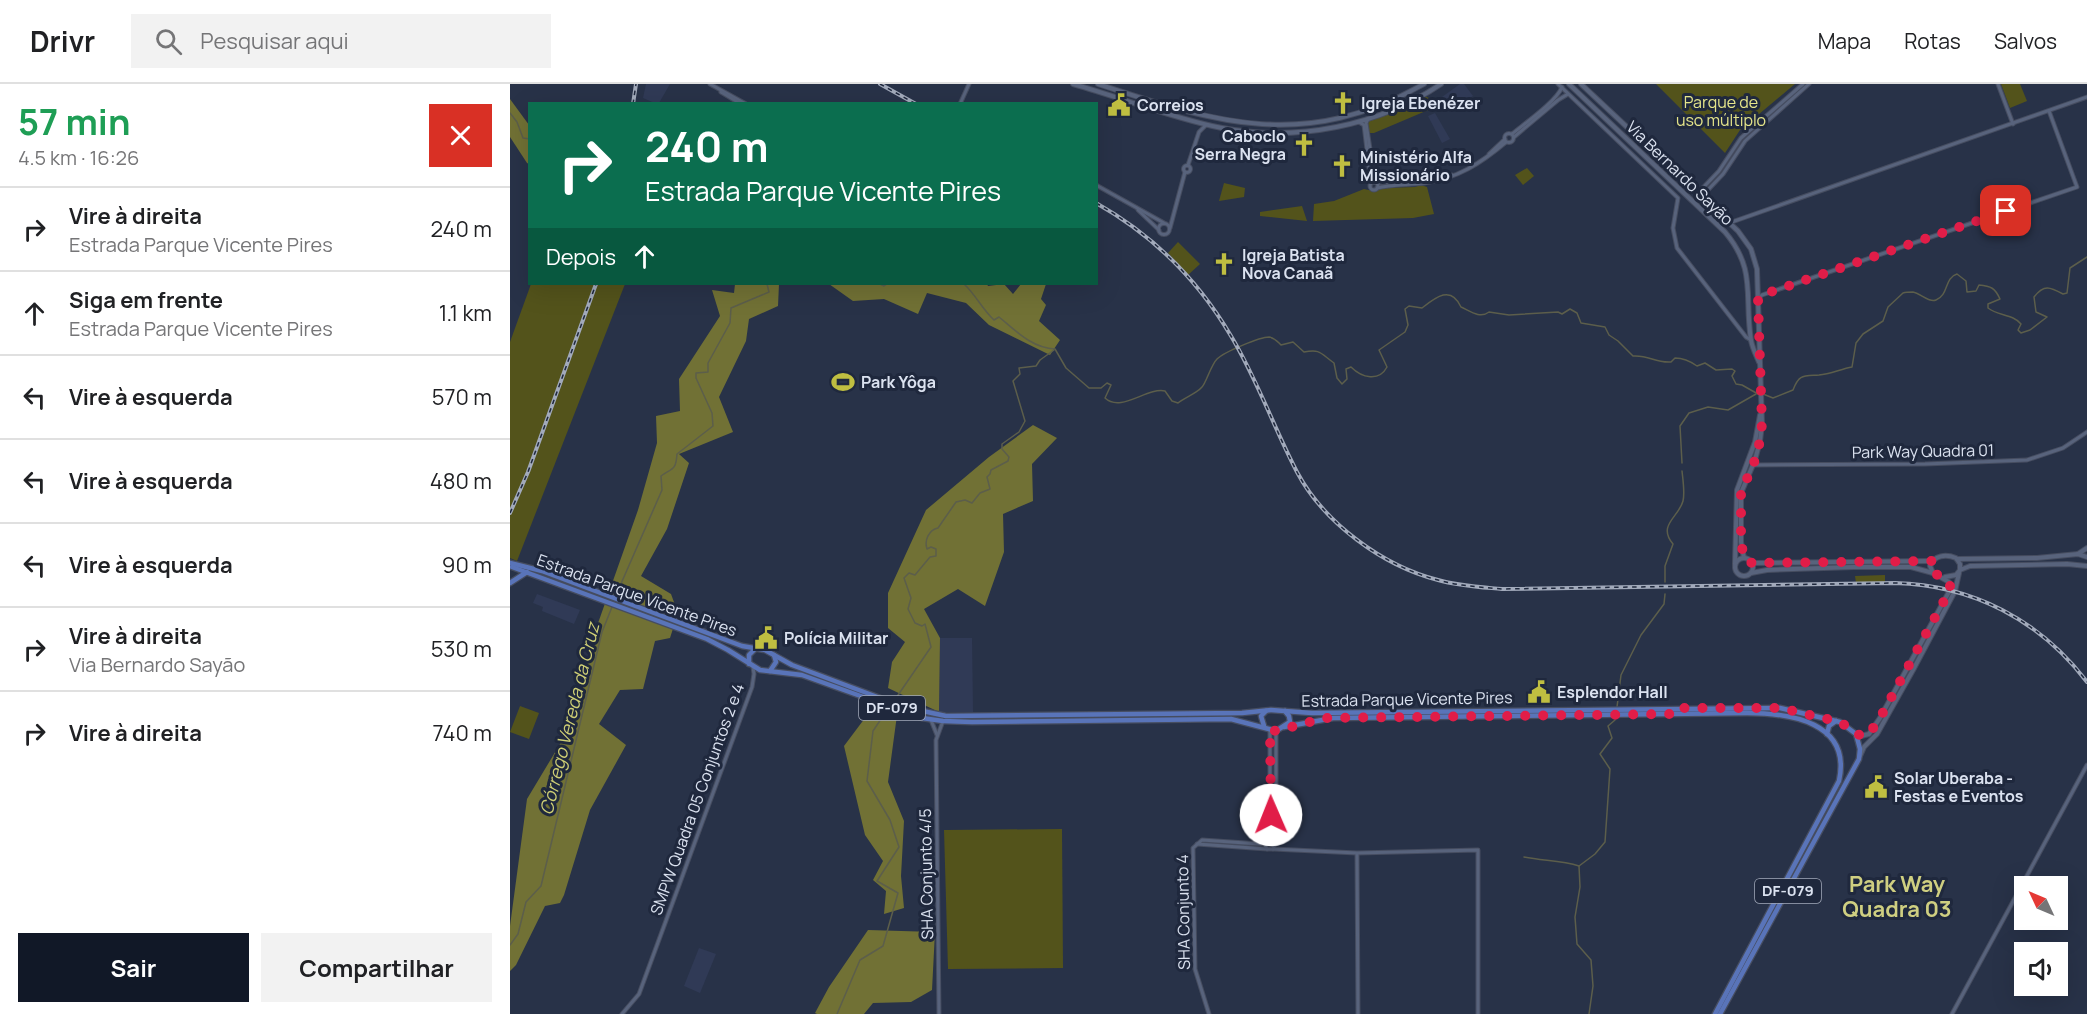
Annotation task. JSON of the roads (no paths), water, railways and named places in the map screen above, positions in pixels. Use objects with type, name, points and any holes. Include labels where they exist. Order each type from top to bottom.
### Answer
[{"type":"main road","points":[[1073,84],[1206,125],[1235,130],[1292,133],[1359,122],[1411,101],[1442,84]]},
{"type":"main road","points":[[1098,84],[1189,111],[1240,123],[1286,125],[1331,120],[1375,108],[1424,84]]},
{"type":"main road","name":"Via Bernardo Sayão","points":[[1569,84],[1725,232],[1740,252],[1745,263],[1748,284],[1751,340],[1760,365]]},
{"type":"main road","name":"Via Bernardo Sayão","points":[[1581,84],[1731,225],[1751,249],[1757,269],[1759,296],[1761,402],[1760,441],[1741,493],[1741,542],[1744,558]]},
{"type":"main road","points":[[1107,95],[1110,93],[1110,88]]},
{"type":"main road","points":[[1115,98],[1113,93],[1119,91]]},
{"type":"main road","points":[[1375,108],[1377,116]]},
{"type":"main road","points":[[1186,119],[1185,115],[1189,111]]},
{"type":"main road","points":[[1331,120],[1329,123],[1331,128]]},
{"type":"main road","points":[[1235,130],[1240,128],[1240,123]]},
{"type":"main road","points":[[1669,178],[1675,175],[1674,171]]},
{"type":"main road","points":[[1676,185],[1680,178]]},
{"type":"main road","points":[[1751,340],[1759,338]]},
{"type":"main road","name":"Via Bernardo Sayão","points":[[1736,564],[1737,490],[1755,442],[1761,402]]},
{"type":"main road","points":[[2078,554],[2087,548]]},
{"type":"main road","points":[[1860,756],[1856,734],[1861,736],[1869,734],[1880,718],[1950,590],[1950,584],[1943,577],[1934,573],[1898,566],[1767,570],[1743,576],[1739,575],[1735,568],[1738,561],[1744,558],[1752,563],[1932,561],[1943,555],[1957,559],[2037,558],[2078,554],[2087,557]]},
{"type":"main road","points":[[2059,565],[2061,555]]},
{"type":"main road","points":[[1860,756],[1864,747],[1878,733],[1955,591],[1960,564],[1957,559]]},
{"type":"main road","points":[[1932,561],[1930,569],[1934,573]]},
{"type":"main road","points":[[1751,573],[1752,563]]},
{"type":"main road","name":"Estrada Parque Vicente Pires","points":[[510,565],[606,598]]},
{"type":"main road","name":"Estrada Parque Vicente Pires","points":[[510,565],[542,571],[624,605],[712,642],[751,665]]},
{"type":"main road","points":[[1943,577],[1951,577],[1970,566],[2087,566]]},
{"type":"main road","points":[[510,583],[527,572]]},
{"type":"main road","name":"Estrada Parque Vicente Pires","points":[[624,605],[755,649]]},
{"type":"main road","points":[[751,665],[748,656],[755,649]]},
{"type":"main road","name":"DF-079","points":[[755,649],[765,651],[807,671],[926,713],[950,716],[1049,719],[1231,719],[1273,730],[1284,727]]},
{"type":"main road","points":[[767,671],[776,662],[774,655]]},
{"type":"main road","name":"DF-079","points":[[751,665],[767,671],[802,675],[903,713],[931,720],[943,722],[1041,718]]},
{"type":"main road","points":[[1674,714],[1675,711],[1683,708]]},
{"type":"main road","name":"Estrada Parque Vicente Pires","points":[[1459,714],[1683,708],[1780,708],[1836,721],[1856,734]]},
{"type":"main road","points":[[1661,714],[1667,709]]},
{"type":"main road","points":[[1264,727],[1261,718],[1266,711]]},
{"type":"main road","points":[[1284,727],[1290,722],[1285,711]]},
{"type":"main road","name":"Estrada Parque Vicente Pires","points":[[1285,711],[1452,714],[1780,714],[1805,720],[1827,734]]},
{"type":"main road","name":"DF-079","points":[[1049,719],[1285,711]]},
{"type":"main road","name":"Estrada Parque Vicente Pires","points":[[1284,727],[1325,718],[1452,714]]},
{"type":"main road","points":[[1836,721],[1829,726],[1827,734],[1837,749],[1841,765],[1848,769],[1855,767]]},
{"type":"main road","name":"DF-079","points":[[1720,1014],[1860,756]]},
{"type":"main road","name":"DF-079","points":[[1715,1014],[1830,801],[1839,781],[1841,765]]},
{"type":"street","points":[[708,84],[738,102]]},
{"type":"street","points":[[708,84],[742,102]]},
{"type":"street","points":[[961,102],[971,84]]},
{"type":"street","points":[[1706,201],[1706,192],[1723,174],[1749,130],[1803,84]]},
{"type":"street","points":[[1697,194],[1752,134],[1809,84]]},
{"type":"street","points":[[1998,84],[2013,124]]},
{"type":"street","points":[[1560,86],[1677,196]]},
{"type":"street","points":[[1506,140],[1512,142],[1513,136],[1561,91],[1560,86]]},
{"type":"street","points":[[1513,136],[1558,100],[1569,94]]},
{"type":"street","points":[[1731,225],[1735,221],[1793,199],[2087,97]]},
{"type":"street","points":[[1759,296],[2077,187],[2049,111]]},
{"type":"street","points":[[1368,119],[1366,123],[1374,182],[1371,188],[1437,179],[1448,174],[1455,176],[1487,156],[1506,140],[1507,134],[1513,136]]},
{"type":"street","points":[[1196,122],[1199,132]]},
{"type":"street","points":[[1359,122],[1364,125],[1377,188]]},
{"type":"street","points":[[1137,209],[1165,234],[1170,228],[1185,172],[1184,167],[1188,165],[1199,132],[1206,125]]},
{"type":"street","points":[[1374,182],[1425,181]]},
{"type":"street","points":[[1098,186],[1165,223],[1170,228]]},
{"type":"street","points":[[1683,192],[1677,196],[1673,228],[1680,253],[1746,337],[1751,340]]},
{"type":"street","points":[[1159,230],[1160,226],[1172,218]]},
{"type":"street","name":"Park Way Quadra 01","points":[[1752,465],[1925,464],[2027,460],[2063,448],[2087,432]]},
{"type":"street","name":"SMPW Quadra 05 Conjuntos 2 e 4","points":[[622,1014],[639,994],[754,680],[751,665]]},
{"type":"street","name":"SMPW Quadra 05 Conjuntos 2 e 4","points":[[754,680],[767,671]]},
{"type":"street","name":"SHA Conjunto 4/5","points":[[931,720],[937,735],[939,1014]]},
{"type":"street","name":"SHA Conjunto 4/5","points":[[937,735],[943,722]]},
{"type":"street","points":[[1267,849],[1265,845],[1269,840],[1273,730]]},
{"type":"street","points":[[1273,730],[1275,845]]},
{"type":"street","points":[[1952,1014],[2087,765]]},
{"type":"street","name":"SHA Conjunto 4","points":[[1209,1014],[1195,969],[1193,848],[1202,840],[1267,849],[1275,845]]},
{"type":"street","points":[[1269,840],[1280,850],[1357,853],[1478,850],[1478,1014]]},
{"type":"street","name":"SHA Conjunto 4","points":[[1235,844],[1260,844],[1269,840]]},
{"type":"street","points":[[1357,853],[1359,1014]]},
{"type":"street","points":[[662,926],[667,930]]},
{"type":"waterway","points":[[510,113],[517,122],[523,138],[528,139]]},
{"type":"waterway","points":[[1763,394],[1773,398],[1793,390],[1797,381],[1802,377],[1852,367],[1856,343],[1863,334],[1883,321],[1888,307],[1903,293],[1913,292],[1930,300],[1936,300],[1943,294],[1950,279],[1957,274],[1966,281],[1967,292],[1976,291],[1979,285],[1992,288],[2000,299],[1988,304],[1988,308],[2018,321],[2021,324],[2018,330],[2021,333],[2030,330],[2047,317],[2036,312],[2034,297],[2044,288],[2063,294],[2067,293],[2070,268],[2087,257]]},
{"type":"waterway","name":"Córrego Vereda da Cruz","points":[[613,602],[662,490],[661,476],[674,466],[677,454],[713,426],[712,413],[696,378],[696,373],[708,372],[708,363],[730,323],[731,308],[769,292],[767,285]]},
{"type":"waterway","points":[[882,285],[886,285]]},
{"type":"waterway","points":[[965,285],[994,320],[999,317],[1032,342],[1055,349],[1066,368],[1089,388],[1101,388],[1107,383],[1111,385],[1105,398],[1111,402],[1119,403],[1150,393],[1165,391],[1172,401],[1178,403],[1202,387],[1215,362],[1221,356],[1250,342],[1269,337],[1281,345],[1293,342],[1304,352],[1314,351],[1323,354],[1334,363],[1337,378],[1342,384],[1347,379],[1346,369],[1351,367],[1365,376],[1380,375],[1387,367],[1379,350],[1405,332],[1408,325],[1405,309],[1409,306],[1422,308],[1443,295],[1453,296],[1461,307],[1479,315],[1489,312],[1509,315],[1558,312],[1562,314],[1570,309],[1577,313],[1581,323],[1605,327],[1609,335],[1633,356],[1665,362],[1678,358],[1697,366],[1705,363],[1716,370],[1732,369],[1735,371],[1732,376],[1736,384],[1758,394]]},
{"type":"waterway","points":[[894,701],[931,647],[925,624],[922,626],[915,623],[908,609],[911,598],[904,578],[909,573],[915,575],[930,557],[936,556],[936,549],[931,547],[927,549],[927,539],[930,533],[938,528],[956,502],[965,500],[972,503],[980,493],[990,489],[987,477],[991,470],[1008,461],[1009,457],[1002,449],[1002,444],[1019,432],[1025,421],[1013,381],[1020,374],[1019,368],[1036,366],[1040,360],[1054,350]]},
{"type":"waterway","points":[[1682,463],[1680,426],[1689,413],[1708,407],[1728,410],[1756,394]]},
{"type":"waterway","points":[[1665,582],[1665,566],[1673,544],[1667,532],[1668,526],[1681,507],[1684,498],[1682,471]]},
{"type":"waterway","points":[[1617,707],[1621,675],[1641,635],[1664,604],[1665,594]]},
{"type":"waterway","name":"Córrego Vereda da Cruz","points":[[510,945],[518,934],[526,902],[541,886],[602,632],[612,607]]},
{"type":"waterway","points":[[837,1014],[860,960],[883,946],[898,893],[877,881],[899,847],[890,820],[867,781],[873,731],[885,713]]},
{"type":"waterway","points":[[1589,1014],[1593,986],[1591,960],[1577,944],[1575,917],[1580,887],[1579,866],[1595,854],[1605,842],[1610,769],[1600,754],[1612,738],[1608,726],[1615,720]]},
{"type":"waterway","points":[[1524,857],[1579,866]]},
{"type":"railway","points":[[633,102],[636,84]]},
{"type":"railway","points":[[880,84],[912,102]]},
{"type":"railway","points":[[1098,204],[1155,244],[1204,296],[1240,352],[1297,472],[1309,491],[1339,525],[1357,540],[1397,564],[1446,582],[1502,589],[1895,583],[1923,585],[1977,599],[2026,624],[2068,660],[2087,682]]},
{"type":"railway","points":[[510,513],[528,472],[596,285]]},
{"type":"place","name":"Igreja Ebenézer","points":[[1343,103]]},
{"type":"place","name":"Correios","points":[[1119,105]]},
{"type":"place","name":"Caboclo Serra Negra","points":[[1304,145]]},
{"type":"place","name":"Ministério Alfa Missionário","points":[[1342,166]]},
{"type":"place","name":"Igreja Batista Nova Canaã","points":[[1224,264]]},
{"type":"place","name":"Park Yôga","points":[[843,382]]},
{"type":"place","name":"Polícia Militar","points":[[766,638]]},
{"type":"place","name":"Esplendor Hall","points":[[1539,692]]},
{"type":"place","name":"Solar Uberaba - Festas e Eventos","points":[[1876,787]]},
{"type":"district","name":"Park Way Quadra 03","points":[[1897,896]]},
{"type":"park label","name":"Parque de uso múltiplo","points":[[1721,111]]}]
